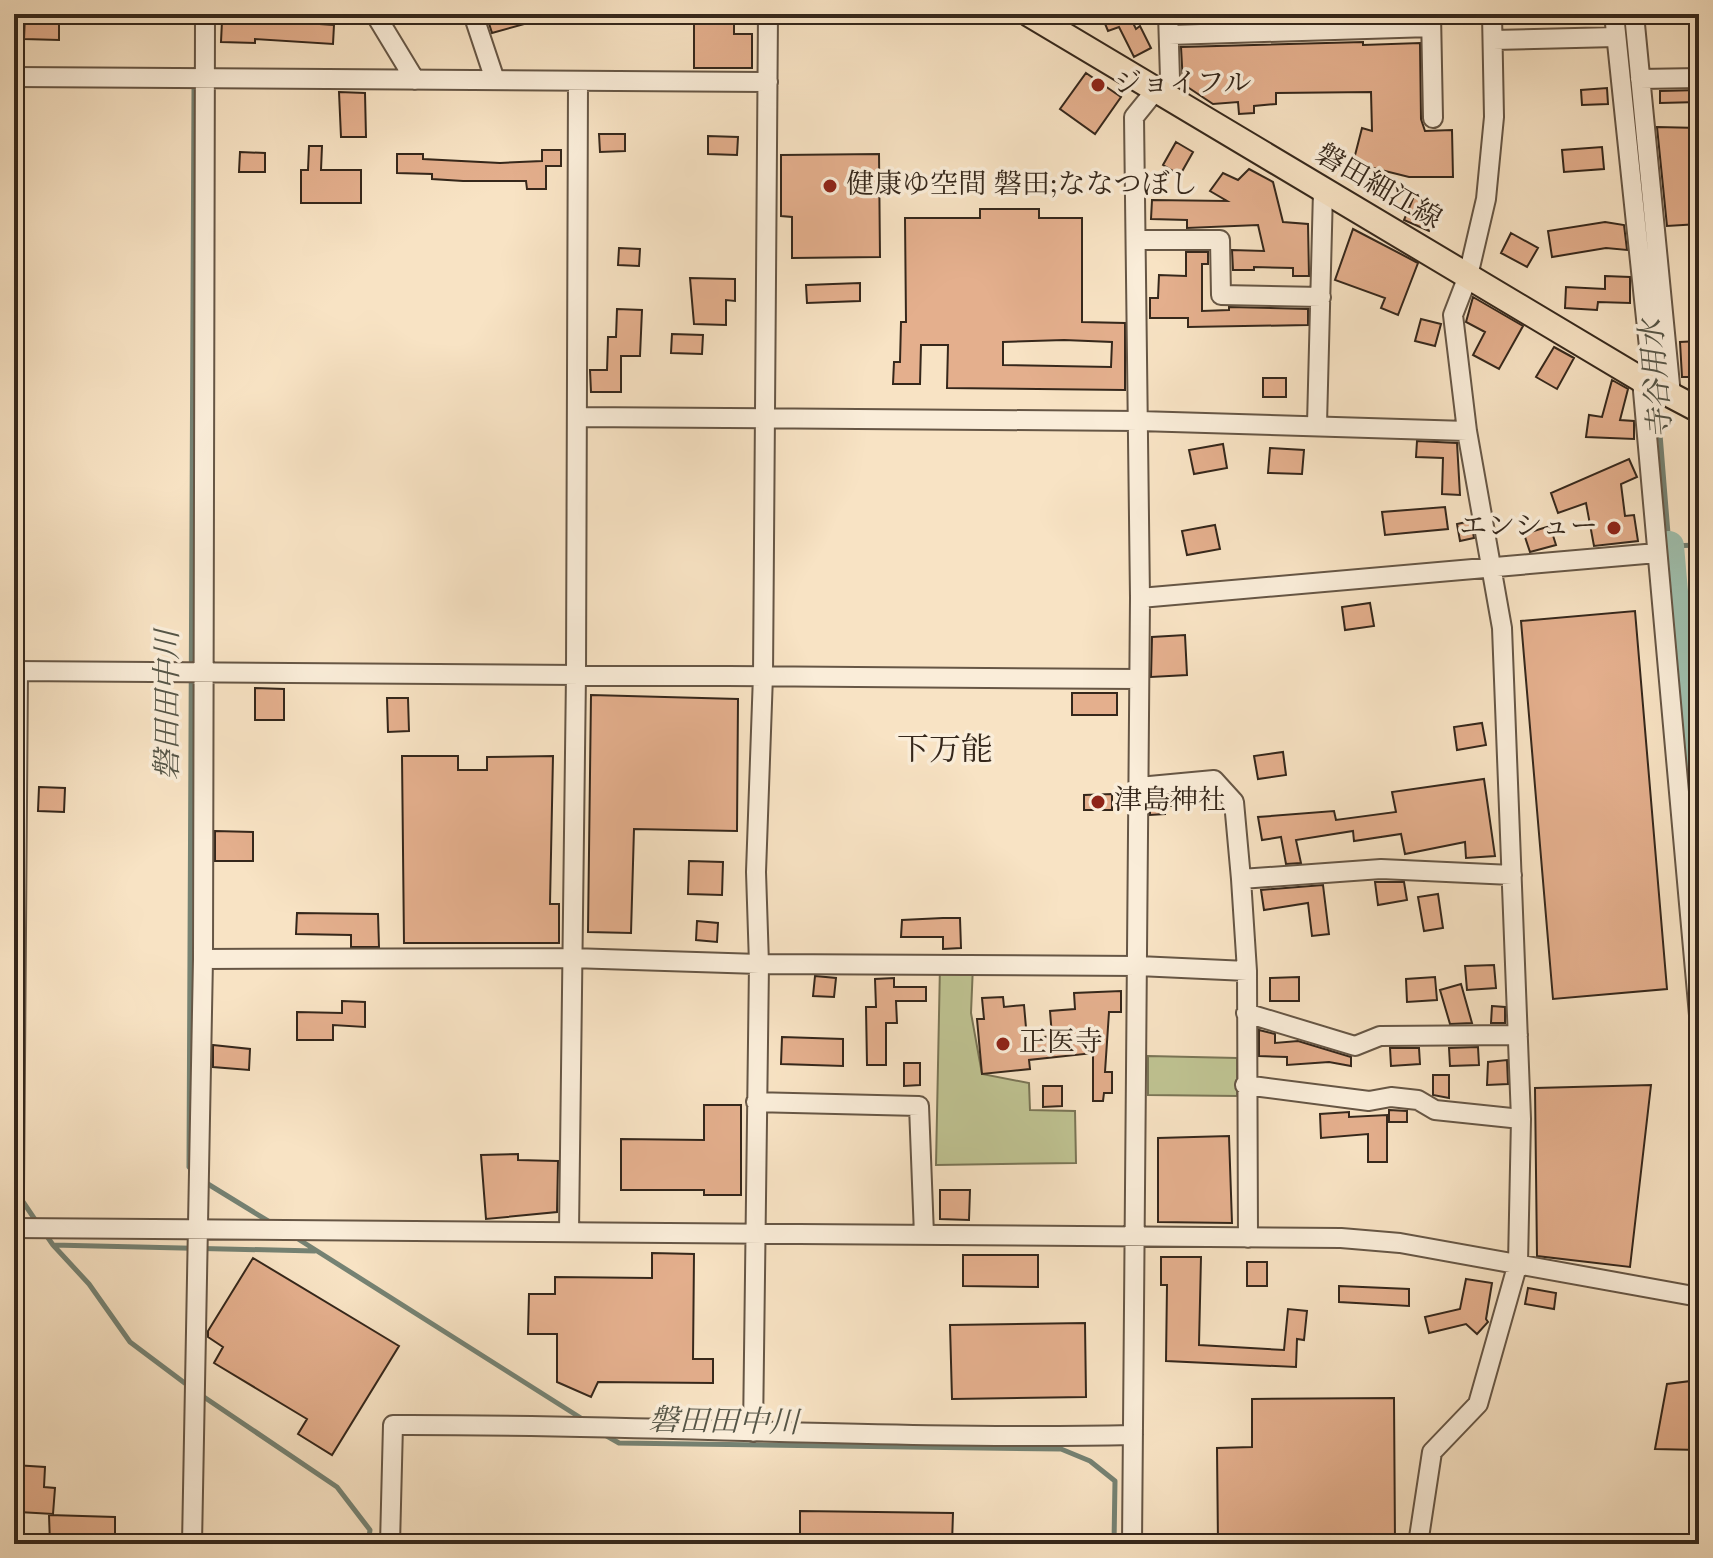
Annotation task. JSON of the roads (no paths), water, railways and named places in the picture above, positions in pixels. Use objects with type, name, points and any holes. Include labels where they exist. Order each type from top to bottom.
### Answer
[{"type":"main road","name":"磐田細江線","points":[[1029,14],[1157,93],[1699,410]]},
{"type":"street","points":[[192,1544],[203,959],[201,671],[205,14]]},
{"type":"street","points":[[375,14],[415,80]]},
{"type":"street","points":[[473,14],[495,80]]},
{"type":"street","points":[[753,1432],[759,964],[756,872],[763,675],[768,14]]},
{"type":"street","points":[[1132,1544],[1140,598],[1134,117],[1170,78],[1168,14]]},
{"type":"street","points":[[1418,1544],[1432,1452],[1478,1404],[1518,1263],[1521,1119],[1502,628],[1467,431],[1453,315],[1468,276],[1486,199],[1494,117],[1492,14]]},
{"type":"street","points":[[1614,14],[1656,386]]},
{"type":"street","points":[[1634,14],[1656,386],[1657,553],[1699,1015]]},
{"type":"street","points":[[1169,35],[1285,23],[1431,21],[1433,118]]},
{"type":"street","points":[[1493,40],[1616,37]]},
{"type":"street","points":[[14,77],[768,82]]},
{"type":"street","points":[[1640,79],[1699,78]]},
{"type":"street","points":[[569,1231],[576,674],[578,81]]},
{"type":"street","points":[[1317,424],[1323,191]]},
{"type":"street","points":[[1136,240],[1220,240],[1221,295],[1321,297]]},
{"type":"street","points":[[577,417],[1139,421],[1317,424],[1467,431]]},
{"type":"street","points":[[1140,598],[1657,553]]},
{"type":"street","points":[[14,1190],[16,671],[1139,679]]},
{"type":"street","points":[[1139,787],[1214,780],[1234,802],[1247,971],[1245,1085],[1248,1238]]},
{"type":"street","points":[[1241,879],[1381,869],[1512,875]]},
{"type":"street","points":[[203,959],[571,958],[759,964],[1138,966],[1247,971]]},
{"type":"street","points":[[1246,1013],[1355,1046],[1380,1036],[1518,1035]]},
{"type":"street","points":[[1245,1085],[1369,1101],[1391,1097],[1418,1100],[1435,1110],[1521,1119]]},
{"type":"street","points":[[756,1102],[919,1106],[924,1235]]},
{"type":"street","points":[[14,1228],[1248,1238],[1400,1243],[1699,1297]]},
{"type":"street","points":[[390,1544],[393,1425],[567,1424],[753,1432],[1133,1435]]},
{"type":"waterway","name":"磐田田中川","points":[[193,1171],[189,1167],[194,89]]},
{"type":"waterway","name":"寺谷用水","points":[[1657,397],[1669,546],[1699,545]]},
{"type":"waterway","name":"寺谷用水","points":[[1669,546],[1699,888]]},
{"type":"waterway","points":[[1678,635],[1699,633]]},
{"type":"waterway","name":"磐田田中川","points":[[203,1181],[273,1224]]},
{"type":"waterway","name":"磐田田中川","points":[[17,1193],[38,1224]]},
{"type":"waterway","name":"磐田田中川","points":[[44,1232],[53,1245],[315,1251]]},
{"type":"waterway","name":"磐田田中川","points":[[295,1237],[584,1420]]},
{"type":"waterway","points":[[53,1245],[89,1284],[130,1342],[190,1387]]},
{"type":"waterway","points":[[198,1393],[337,1487],[370,1530],[368,1544]]},
{"type":"waterway","name":"磐田田中川","points":[[605,1435],[619,1443],[1061,1449],[1090,1461],[1115,1481],[1114,1544]]},
{"type":"place","name":"ジョイフル","points":[[1098,85]]},
{"type":"place","name":"健康ゆ空間 磐田;ななつぼし","points":[[830,186]]},
{"type":"place","name":"エンシュー","points":[[1614,528]]},
{"type":"place","name":"津島神社","points":[[1098,802]]},
{"type":"place","name":"正医寺","points":[[1003,1044]]},
{"type":"district","name":"下万能","points":[[945,752]]}]
